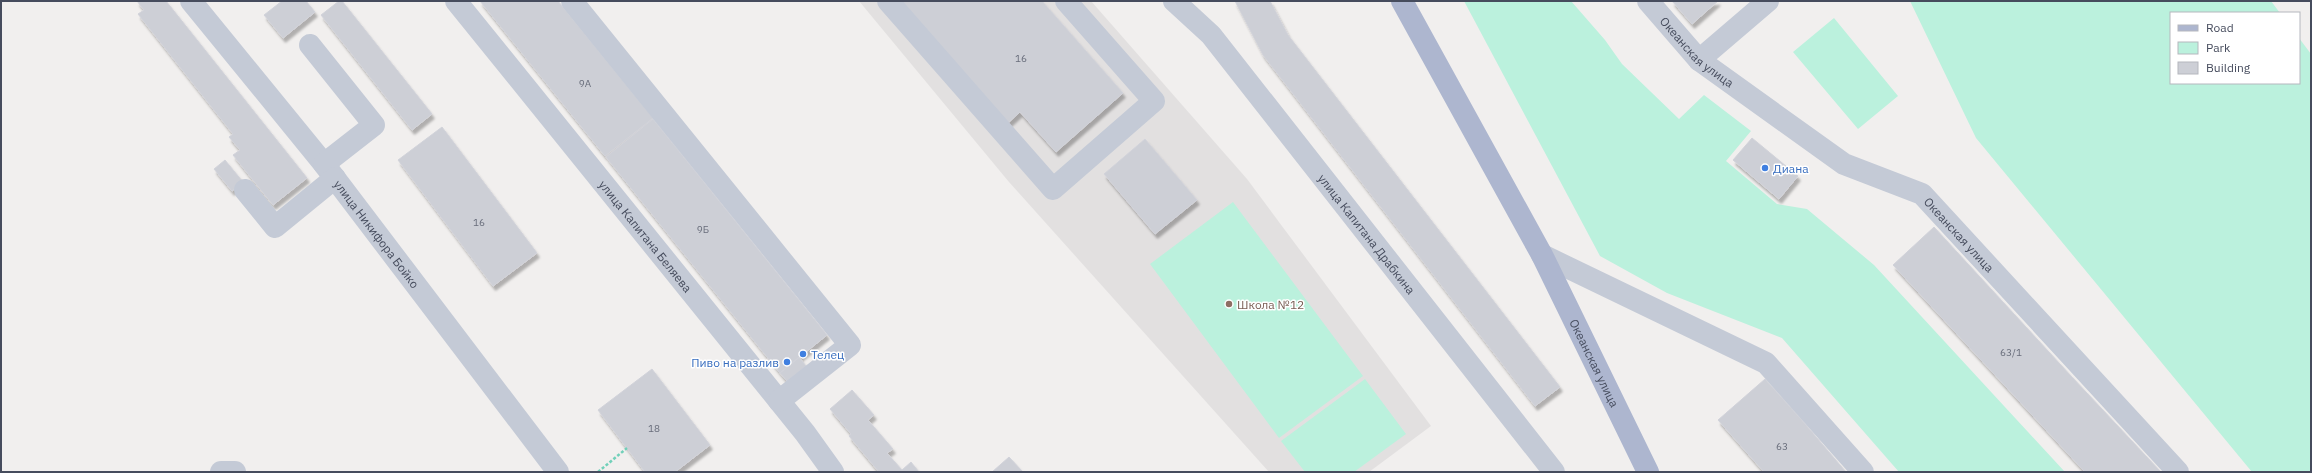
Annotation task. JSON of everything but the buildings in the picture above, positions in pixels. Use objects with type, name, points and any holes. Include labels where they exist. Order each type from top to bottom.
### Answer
[{"type":"main road","name":"Океанская улица","points":[[1402,1],[1542,255],[1648,472]]},
{"type":"street","name":"улица Никифора Бойко","points":[[190,1],[329,171],[558,472]]},
{"type":"street","name":"улица Капитана Беляева","points":[[456,1],[779,401],[833,472]]},
{"type":"street","points":[[572,1],[850,345],[779,401]]},
{"type":"street","points":[[888,1],[1053,189],[1154,101],[1066,1]]},
{"type":"street","name":"улица Капитана Драбкина","points":[[1174,1],[1211,35],[1554,472]]},
{"type":"street","points":[[1192,1],[1211,35]]},
{"type":"street","name":"Океанская улица","points":[[1648,1],[1699,60],[1844,164],[1922,194],[2178,472]]},
{"type":"street","points":[[1699,60],[1768,1]]},
{"type":"street","points":[[245,190],[275,227],[374,125],[310,46]]},
{"type":"street","points":[[1542,255],[1766,363],[1863,472]]},
{"type":"street","points":[[221,472],[235,472]]},
{"type":"path","points":[[598,472],[627,448]]},
{"type":"shaded area","name":"Школа №12","points":[[859,1],[1091,1],[1247,179],[1431,426],[1369,472],[1269,472],[1009,182]]},
{"type":"green space","points":[[1464,1],[1571,1],[1605,40],[1622,64],[1679,119],[1704,95],[1751,131],[1726,161],[1777,204],[1807,209],[1874,265],[2065,472],[1899,472],[1782,338],[1667,293],[1600,256]]},
{"type":"green space","points":[[1910,1],[2271,1],[2279,12],[2170,12],[2170,84],[2300,84],[2300,39],[2311,54],[2311,472],[2252,472],[1976,138]]},
{"type":"green space","points":[[1834,18],[1898,96],[1858,129],[1793,52]]},
{"type":"green space","points":[[1233,202],[1363,376],[1279,438],[1150,264]]},
{"type":"green space","points":[[1365,379],[1406,434],[1354,472],[1305,472],[1281,441]]},
{"type":"place","name":"Диана","points":[[1765,168]]},
{"type":"place","name":"Школа №12","points":[[1229,304]]},
{"type":"place","name":"Телец","points":[[803,354]]},
{"type":"place","name":"Пиво на разлив","points":[[787,362]]}]
